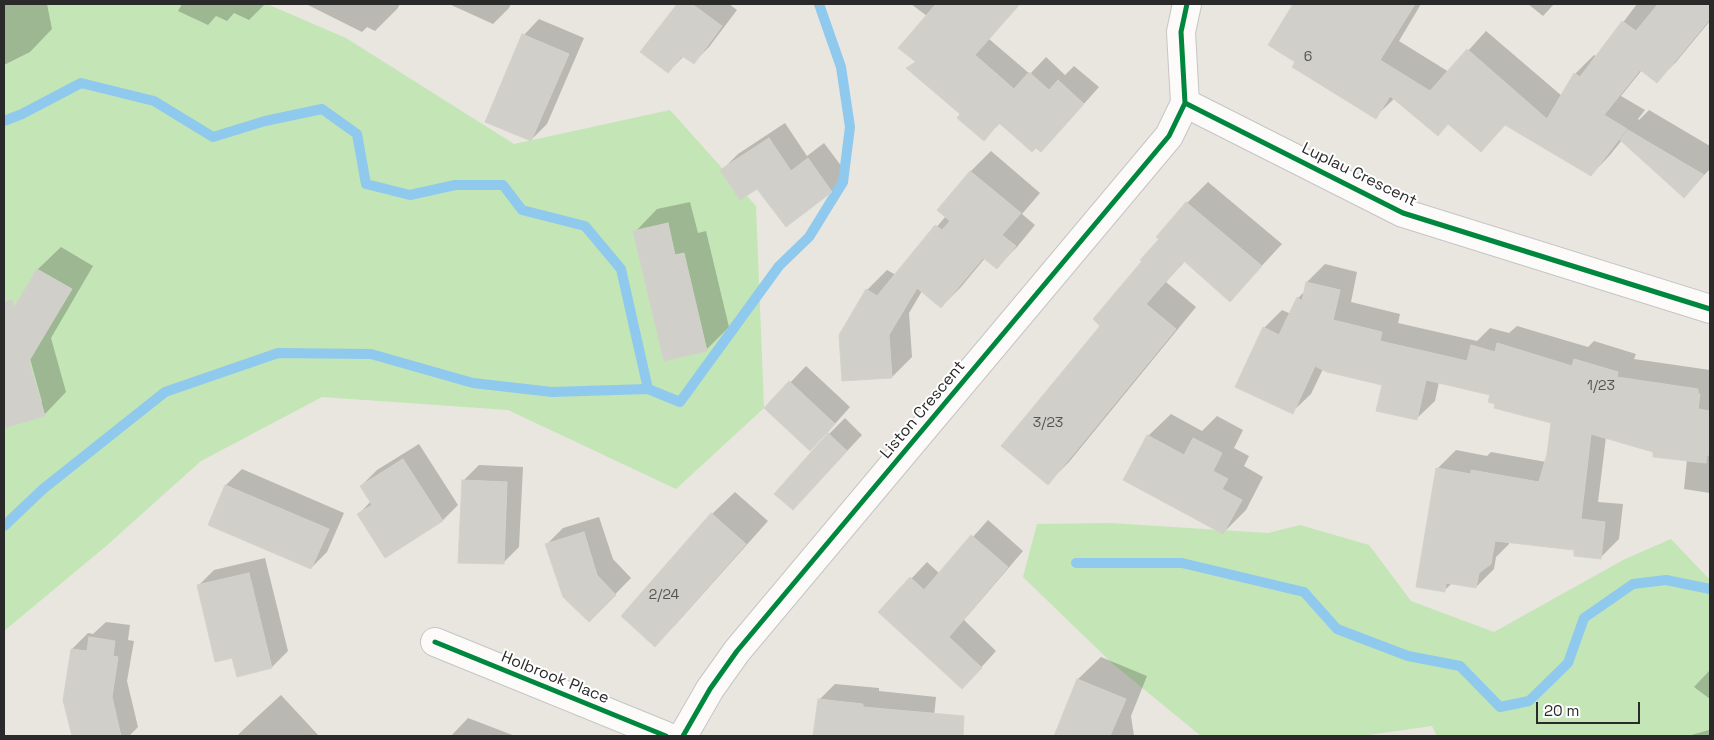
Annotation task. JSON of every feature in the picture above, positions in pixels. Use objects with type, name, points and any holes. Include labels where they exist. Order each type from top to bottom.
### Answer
[{"type":"street","points":[[1185,103],[1181,32],[1187,4]]},
{"type":"street","name":"Luplau Crescent","points":[[1185,103],[1403,213],[1710,309]]},
{"type":"street","name":"Liston Crescent","points":[[683,736],[710,689],[737,651],[1169,136],[1185,103]]},
{"type":"street","name":"Holbrook Place","points":[[435,642],[666,736]]},
{"type":"green space","points":[[4,4],[267,4],[346,38],[514,144],[670,110],[756,206],[764,408],[676,489],[508,410],[322,397],[201,461],[105,547],[4,631]]},
{"type":"green space","points":[[1110,523],[1268,533],[1300,525],[1369,545],[1411,601],[1494,632],[1625,559],[1671,539],[1710,580],[1710,736],[1437,736],[1432,726],[1361,736],[1201,736],[1113,664],[1023,577],[1037,524]]},
{"type":"building","points":[[677,4],[692,4],[722,26],[694,64],[682,56],[668,73],[640,52]]},
{"type":"building","points":[[936,4],[1020,4],[975,55],[1014,89],[1029,72],[1049,90],[1058,80],[1084,104],[1041,152],[1036,148],[1032,152],[999,123],[984,141],[957,118],[960,114],[906,68],[916,62],[898,48]]},
{"type":"building","points":[[1293,4],[1415,4],[1380,60],[1430,91],[1467,49],[1547,119],[1574,73],[1580,77],[1622,21],[1636,31],[1658,4],[1710,4],[1710,19],[1657,83],[1640,70],[1604,115],[1627,129],[1591,176],[1505,125],[1481,152],[1448,124],[1438,136],[1390,96],[1376,119],[1292,67],[1295,62],[1268,45]]},
{"type":"building","points":[[522,34],[569,54],[531,141],[485,122]]},
{"type":"building","points":[[1628,130],[1704,175],[1684,198],[1620,140]]},
{"type":"building","points":[[769,138],[791,171],[808,158],[832,192],[786,227],[757,189],[740,200],[720,170]]},
{"type":"building","points":[[970,171],[1021,213],[1002,235],[1016,246],[997,269],[983,258],[941,308],[917,288],[889,335],[892,378],[842,381],[839,335],[866,289],[877,296],[935,225],[942,230],[950,221],[937,210]]},
{"type":"building","points":[[1186,202],[1262,266],[1230,302],[1184,261],[1146,304],[1176,329],[1048,485],[1001,446],[1100,326],[1093,319],[1142,261],[1140,260],[1159,239],[1156,237]]},
{"type":"building","points":[[668,223],[675,255],[684,253],[707,351],[664,361],[633,231]]},
{"type":"building","points":[[37,269],[72,289],[29,361],[45,416],[4,428],[4,302],[12,300],[14,308]]},
{"type":"building","points":[[1306,282],[1340,290],[1333,320],[1382,332],[1380,341],[1467,361],[1471,345],[1495,352],[1497,343],[1572,366],[1574,359],[1618,372],[1617,377],[1698,389],[1698,394],[1700,394],[1698,409],[1710,411],[1710,455],[1707,455],[1706,463],[1653,457],[1653,452],[1591,434],[1581,519],[1605,522],[1601,559],[1574,556],[1574,550],[1495,541],[1491,564],[1479,573],[1476,588],[1446,583],[1445,592],[1416,587],[1436,468],[1471,474],[1471,470],[1539,482],[1547,454],[1551,423],[1494,408],[1495,404],[1488,402],[1490,395],[1426,380],[1417,420],[1376,411],[1382,385],[1327,372],[1315,366],[1293,414],[1235,387],[1263,327],[1279,335],[1297,297],[1302,301]]},
{"type":"building","points":[[789,381],[835,424],[810,451],[764,408]]},
{"type":"building","points":[[828,433],[847,451],[793,510],[774,494]]},
{"type":"building","points":[[1147,435],[1184,455],[1193,438],[1222,453],[1213,471],[1228,479],[1222,489],[1242,500],[1223,534],[1123,480]]},
{"type":"building","points":[[403,459],[443,521],[385,558],[357,514],[372,505],[360,486]]},
{"type":"building","points":[[462,480],[507,482],[504,564],[458,563]]},
{"type":"building","points":[[225,485],[329,529],[311,569],[208,525]]},
{"type":"building","points":[[711,513],[746,544],[655,647],[621,616]]},
{"type":"building","points":[[584,532],[597,575],[616,595],[589,622],[563,597],[545,544]]},
{"type":"building","points":[[971,535],[1008,567],[949,637],[982,668],[962,689],[878,612],[910,577],[924,590]]},
{"type":"building","points":[[249,573],[272,668],[237,677],[232,658],[215,662],[197,585]]},
{"type":"building","points":[[89,637],[115,641],[113,656],[118,657],[112,697],[121,736],[72,736],[63,700],[71,649],[87,651]]},
{"type":"building","points":[[1077,679],[1126,699],[1110,736],[1054,736]]},
{"type":"building","points":[[818,699],[863,704],[863,707],[964,716],[963,736],[813,736]]},
{"type":"waterway","points":[[4,526],[43,489],[165,392],[278,353],[371,354],[473,383],[552,392],[648,389],[680,402],[779,266],[809,237],[843,182],[850,127],[841,67],[819,4]]},
{"type":"waterway","points":[[4,121],[22,114],[81,83],[154,101],[213,137],[265,121],[322,109],[357,134],[366,184],[410,195],[455,185],[503,185],[522,210],[585,226],[621,269],[648,389]]},
{"type":"waterway","points":[[1076,563],[1182,563],[1304,592],[1337,629],[1408,656],[1460,666],[1500,707],[1529,701],[1568,663],[1584,618],[1633,584],[1666,580],[1710,589]]},
{"type":"cycle path","points":[[1187,4],[1181,32],[1185,103],[1403,213],[1710,309]]},
{"type":"cycle path","points":[[683,736],[710,689],[737,651],[1169,136],[1185,103]]},
{"type":"cycle path","points":[[435,642],[666,736]]}]
